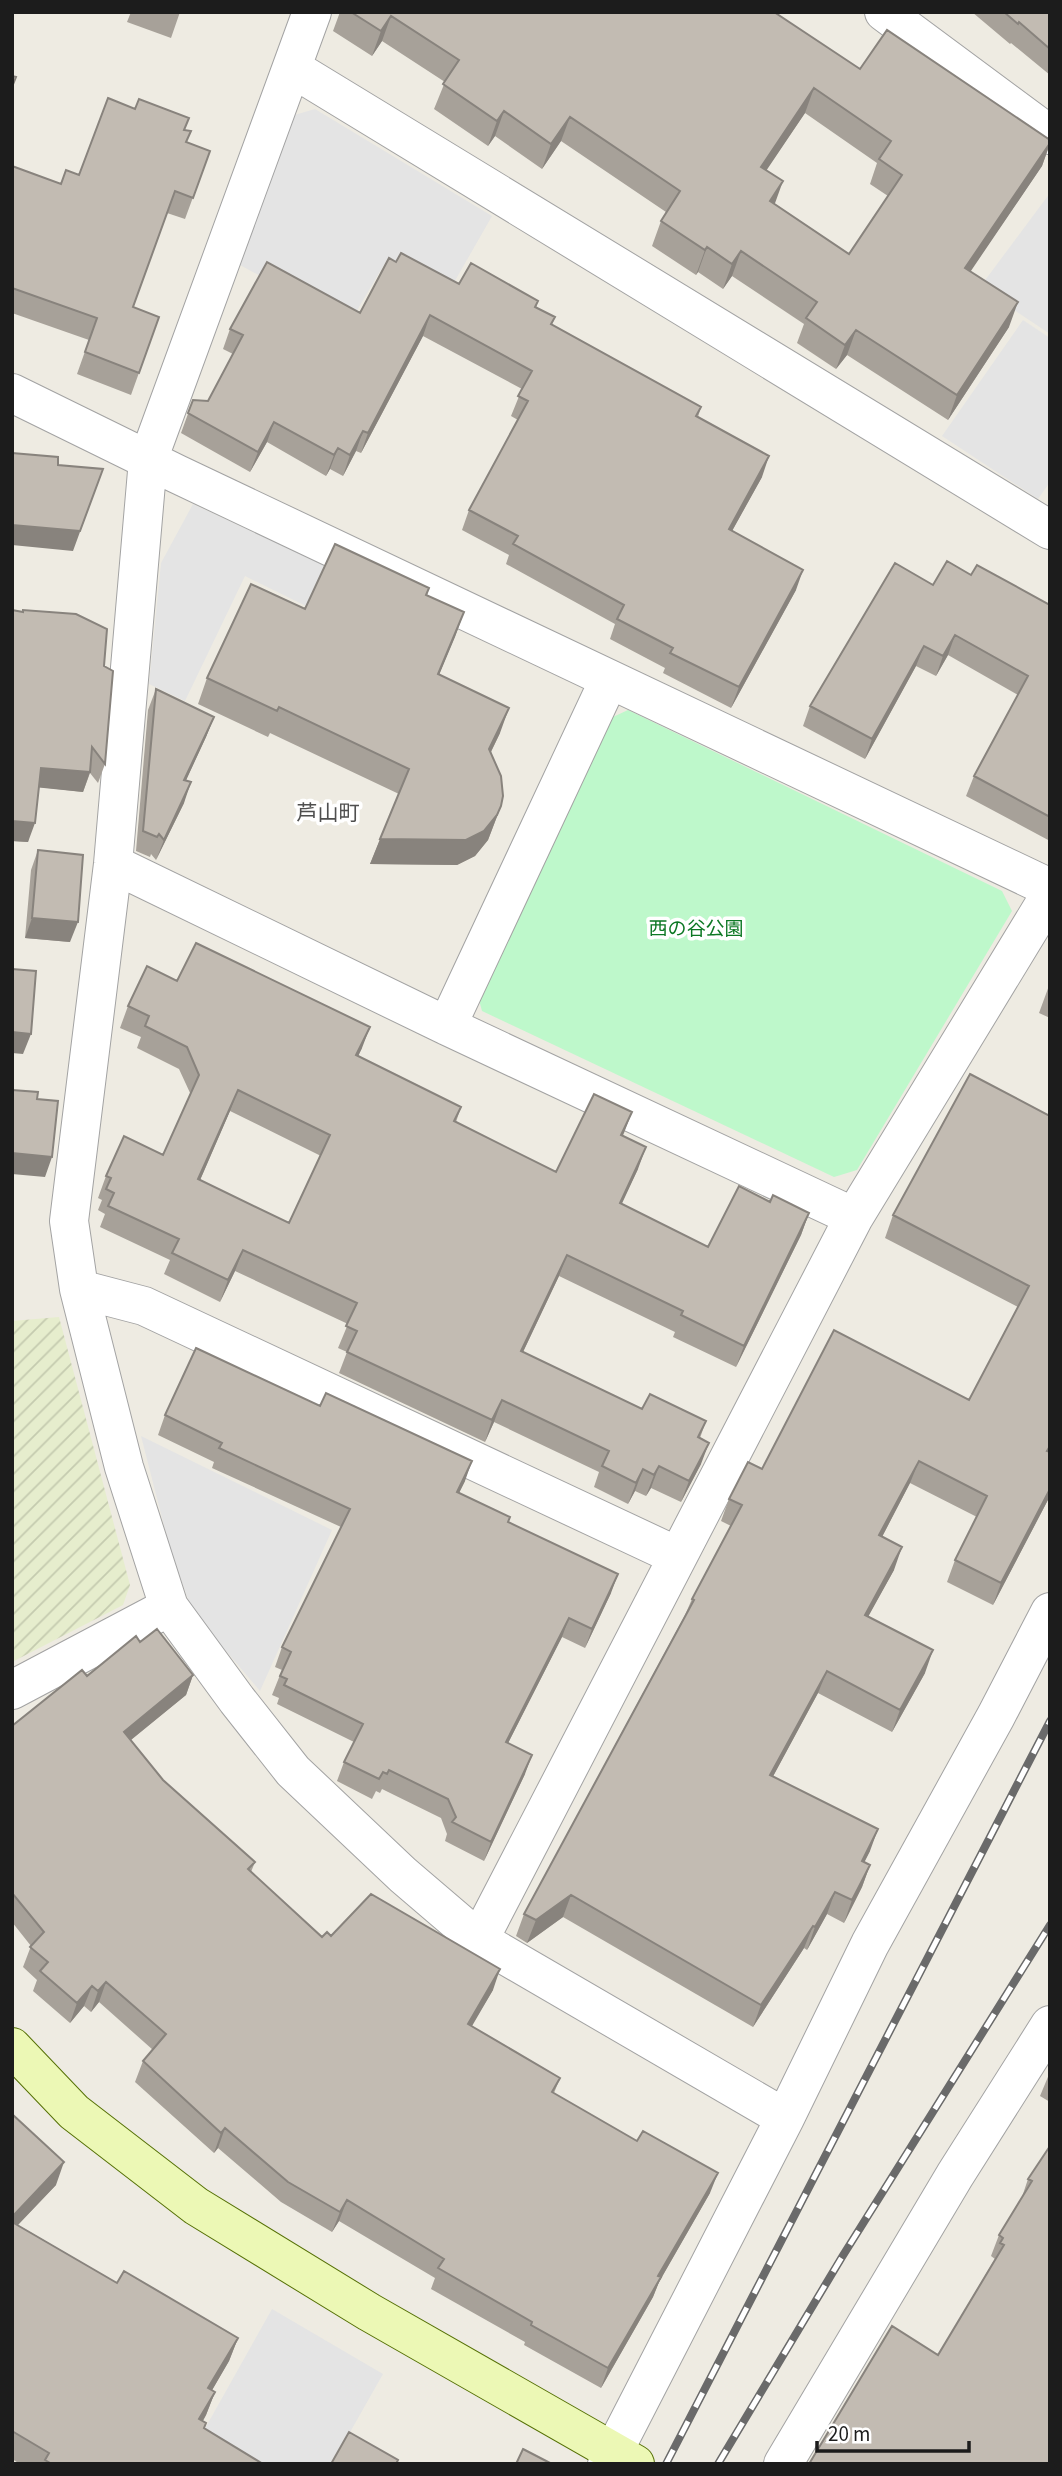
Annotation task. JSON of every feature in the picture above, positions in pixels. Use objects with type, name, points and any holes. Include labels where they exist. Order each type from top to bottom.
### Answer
[{"type":"street","points":[[312,12],[148,460],[113,864],[69,1221],[79,1289],[124,1467],[169,1607],[237,1700],[293,1770],[403,1875],[479,1940],[785,2118]]},
{"type":"street","points":[[884,12],[1050,135]]},
{"type":"street","points":[[292,68],[1050,530]]},
{"type":"street","points":[[12,393],[1050,888]]},
{"type":"street","points":[[447,1026],[609,680]]},
{"type":"street","points":[[113,864],[447,1026],[854,1217]]},
{"type":"street","points":[[479,1940],[854,1217],[1050,895]]},
{"type":"street","points":[[79,1289],[144,1306],[677,1556]]},
{"type":"street","points":[[12,1690],[169,1607]]},
{"type":"street","points":[[12,2047],[74,2112],[196,2206],[618,2460],[870,1944],[1050,1612]]},
{"type":"street","points":[[783,2464],[955,2175],[1050,2025]]},
{"type":"green space","name":"西の谷公園","points":[[628,710],[1002,891],[1012,911],[857,1170],[834,1177],[482,1011],[475,985],[600,723]]},
{"type":"green space","points":[[59,1317],[130,1585],[123,1605],[12,1662],[12,1321]]},
{"type":"shaded area","points":[[315,109],[492,216],[448,293],[388,258],[349,324],[240,265],[291,116]]},
{"type":"shaded area","points":[[1050,193],[1050,334],[980,287]]},
{"type":"shaded area","points":[[1023,320],[1050,338],[1050,482],[1038,499],[942,436]]},
{"type":"shaded area","points":[[193,504],[326,566],[306,606],[245,576],[185,701],[149,684],[161,563]]},
{"type":"shaded area","points":[[141,1436],[332,1530],[260,1691],[192,1611],[169,1545]]},
{"type":"shaded area","points":[[272,2309],[383,2374],[332,2464],[258,2464],[203,2432]]},
{"type":"building","points":[[351,12],[774,12],[860,69],[887,30],[1050,140],[965,268],[1018,302],[957,395],[856,330],[845,345],[806,318],[817,302],[741,251],[732,264],[661,221],[680,191],[570,117],[551,144],[504,111],[497,121],[443,84],[459,60],[391,16],[381,31]],"holes":[[[814,88],[891,141],[879,159],[902,175],[849,254],[770,201],[783,181],[761,167]]]},
{"type":"building","points":[[1004,12],[1050,12],[1050,49],[1019,22],[1018,24]]},
{"type":"building","points":[[108,98],[135,109],[139,99],[189,118],[184,130],[191,131],[186,142],[210,151],[193,198],[175,191],[133,307],[159,317],[139,373],[85,352],[97,318],[12,288],[12,166],[61,184],[66,170],[79,175]]},
{"type":"building","points":[[401,253],[459,284],[471,263],[538,301],[535,307],[555,317],[551,324],[701,407],[696,416],[769,456],[729,529],[803,570],[739,687],[670,653],[673,648],[617,619],[624,605],[513,544],[518,536],[469,510],[528,401],[518,396],[532,371],[430,315],[368,433],[363,431],[350,455],[338,448],[334,455],[274,422],[258,452],[188,413],[193,400],[208,401],[243,335],[230,329],[267,262],[360,313],[389,258],[396,262]]},
{"type":"building","points":[[12,453],[58,457],[58,465],[103,469],[80,531],[12,525]]},
{"type":"building","points":[[335,544],[429,588],[426,595],[464,612],[438,674],[509,708],[489,749],[501,776],[501,806],[484,831],[466,840],[380,839],[409,769],[279,707],[277,711],[207,678],[251,584],[305,609]]},
{"type":"building","points":[[947,561],[971,575],[977,565],[1050,605],[1050,817],[974,776],[1028,676],[955,635],[943,656],[924,646],[872,739],[810,706],[895,563],[933,585]]},
{"type":"building","points":[[12,610],[76,614],[107,629],[104,666],[113,671],[105,764],[92,747],[90,772],[41,768],[35,823],[12,821]]},
{"type":"building","points":[[156,689],[214,717],[184,780],[191,782],[164,840],[159,834],[157,837],[143,831]]},
{"type":"building","points":[[38,850],[83,855],[78,922],[32,918]]},
{"type":"building","points":[[196,943],[370,1027],[356,1055],[461,1107],[454,1121],[556,1172],[594,1094],[632,1112],[621,1135],[646,1147],[620,1203],[708,1247],[739,1186],[770,1202],[773,1195],[809,1213],[744,1346],[681,1315],[683,1311],[567,1255],[521,1351],[642,1409],[650,1394],[706,1421],[698,1437],[709,1443],[689,1481],[659,1466],[654,1475],[643,1469],[636,1483],[602,1466],[609,1451],[502,1400],[492,1420],[347,1352],[357,1331],[346,1326],[357,1303],[243,1250],[228,1280],[172,1253],[179,1239],[108,1206],[114,1193],[106,1189],[111,1178],[106,1176],[124,1136],[163,1155],[199,1075],[187,1047],[145,1026],[149,1016],[128,1006],[147,966],[177,981]],"holes":[[[238,1090],[330,1135],[289,1223],[198,1179]]]},
{"type":"building","points":[[12,969],[36,971],[31,1034],[12,1032]]},
{"type":"building","points":[[970,1074],[1050,1116],[1050,1446],[1047,1451],[1050,1452],[1050,1489],[1001,1583],[955,1560],[987,1496],[919,1461],[879,1535],[902,1547],[865,1615],[933,1650],[900,1710],[827,1671],[770,1775],[878,1829],[862,1861],[870,1865],[852,1900],[835,1892],[815,1927],[813,1926],[761,2005],[571,1895],[536,1920],[524,1914],[694,1600],[692,1599],[742,1505],[729,1499],[748,1462],[762,1469],[834,1330],[969,1400],[1029,1286],[893,1215]]},
{"type":"building","points":[[12,1090],[38,1092],[37,1099],[58,1101],[52,1157],[12,1153]]},
{"type":"building","points":[[196,1348],[320,1406],[326,1393],[472,1461],[457,1492],[510,1517],[508,1522],[618,1574],[592,1629],[569,1618],[506,1742],[532,1755],[491,1842],[452,1822],[456,1817],[448,1799],[389,1770],[387,1774],[383,1772],[379,1779],[344,1762],[363,1724],[284,1685],[287,1679],[280,1676],[291,1652],[282,1647],[350,1509],[219,1448],[222,1443],[165,1415]]},
{"type":"building","points":[[157,1629],[193,1675],[124,1732],[163,1780],[255,1862],[248,1869],[322,1937],[327,1932],[331,1936],[371,1894],[500,1969],[468,2024],[560,2078],[552,2092],[637,2141],[643,2131],[718,2173],[608,2368],[438,2268],[444,2259],[347,2200],[340,2212],[288,2182],[225,2128],[221,2133],[143,2061],[166,2034],[106,1982],[98,1991],[92,1986],[77,2003],[40,1971],[48,1962],[30,1947],[44,1932],[12,1893],[12,1726],[82,1670],[87,1676],[136,1636],[140,1642]]},
{"type":"building","points":[[12,2114],[64,2162],[12,2217]]},
{"type":"building","points":[[1050,2146],[1050,2464],[809,2464],[892,2326],[938,2355],[1004,2245],[1000,2243],[1003,2238],[999,2235],[1032,2181],[1028,2179]]},
{"type":"building","points":[[12,2222],[117,2283],[124,2271],[238,2338],[208,2388],[215,2392],[199,2419],[206,2423],[204,2428],[263,2464],[52,2464],[45,2460],[49,2453],[12,2431]]},
{"type":"building","points":[[349,2432],[398,2460],[400,2464],[331,2464]]},
{"type":"building","points":[[523,2449],[552,2464],[516,2464]]},
{"type":"railway","points":[[666,2464],[1050,1721]]},
{"type":"railway","points":[[718,2464],[842,2257],[1050,1925]]},
{"type":"district","name":"芦山町","points":[[328,813]]}]
